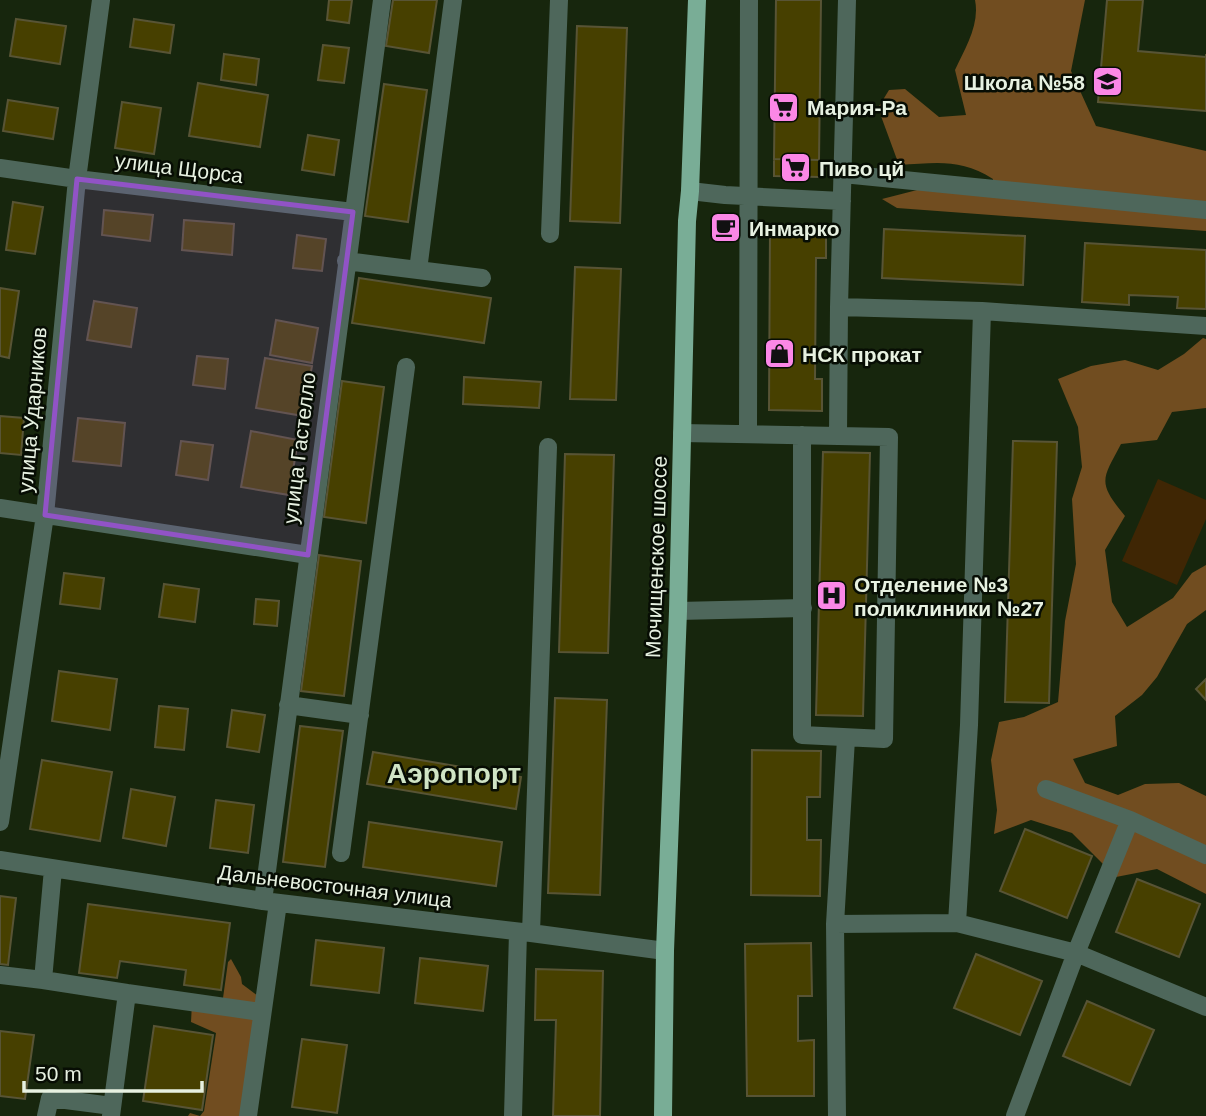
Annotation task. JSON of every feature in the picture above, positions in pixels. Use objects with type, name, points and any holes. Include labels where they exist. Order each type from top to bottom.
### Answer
[{"type":"main road","name":"Мочищенское шоссе","points":[[663,1116],[687,221],[696,0]]},
{"type":"street","name":"улица Ударников","points":[[0,822],[45,515],[77,179],[101,0]]},
{"type":"street","name":"улица Гастелло","points":[[248,1116],[261,1012],[288,705],[382,0]]},
{"type":"street","points":[[418,270],[453,0]]},
{"type":"street","points":[[550,234],[559,0]]},
{"type":"street","points":[[748,433],[749,0]]},
{"type":"street","points":[[838,435],[847,0]]},
{"type":"street","name":"улица Щорса","points":[[0,168],[353,212]]},
{"type":"street","points":[[843,174],[1206,210]]},
{"type":"street","points":[[690,191],[842,201]]},
{"type":"street","points":[[346,261],[482,278]]},
{"type":"street","points":[[839,307],[982,312],[1206,326]]},
{"type":"street","points":[[957,923],[969,725],[982,312]]},
{"type":"street","points":[[341,853],[406,367]]},
{"type":"street","points":[[682,433],[838,435],[889,438],[884,739],[802,735],[802,435]]},
{"type":"street","points":[[513,1116],[548,447]]},
{"type":"street","points":[[0,508],[308,555]]},
{"type":"street","points":[[678,611],[803,608]]},
{"type":"street","points":[[288,705],[360,715]]},
{"type":"street","points":[[837,1116],[835,924],[846,739]]},
{"type":"street","points":[[1046,789],[1130,820],[1206,855]]},
{"type":"street","points":[[1015,1116],[1076,953],[1130,820]]},
{"type":"street","name":"Дальневосточная улица","points":[[0,860],[270,902],[666,951]]},
{"type":"street","points":[[43,980],[53,869]]},
{"type":"street","points":[[835,924],[957,923],[1076,953],[1206,1007]]},
{"type":"street","points":[[0,975],[261,1012]]},
{"type":"street","points":[[46,1116],[50,1098],[112,1111],[127,993]]},
{"type":"highlighted area","points":[[77,179],[353,212],[308,555],[45,515]]},
{"type":"shaded area","points":[[975,0],[1085,0],[1071,71],[1096,126],[1206,151],[1206,231],[897,208],[882,199],[921,189],[992,194],[993,179],[970,168],[948,163],[899,165],[878,108],[889,90],[905,89],[939,117],[966,115],[955,70],[974,27]]},
{"type":"shaded area","points":[[1203,338],[1206,339],[1206,408],[1172,412],[1157,440],[1121,444],[1105,481],[1110,495],[1125,516],[1105,550],[1112,602],[1127,627],[1173,598],[1192,573],[1206,565],[1206,610],[1187,624],[1157,677],[1142,695],[1115,716],[1117,746],[1073,759],[1085,783],[1118,795],[1145,784],[1179,783],[1206,796],[1206,894],[1157,869],[1116,877],[1072,833],[1031,820],[994,834],[997,810],[991,760],[999,722],[1024,717],[1058,702],[1065,621],[1076,564],[1072,499],[1082,467],[1078,427],[1058,379],[1091,366],[1125,360],[1158,370]]},
{"type":"shaded area","points":[[1158,479],[1206,500],[1206,519],[1177,585],[1122,561]]},
{"type":"shaded area","points":[[231,959],[242,984],[258,996],[241,1116],[200,1116],[204,1111],[216,1033],[191,1022],[192,1003],[223,998],[228,962]]},
{"type":"building","points":[[329,0],[352,0],[349,23],[327,20]]},
{"type":"building","points":[[393,0],[437,0],[429,53],[386,46]]},
{"type":"building","points":[[776,0],[821,0],[819,160],[774,159]]},
{"type":"building","points":[[1107,0],[1143,0],[1138,51],[1206,57],[1206,111],[1098,102]]},
{"type":"building","points":[[16,19],[66,26],[60,64],[10,56]]},
{"type":"building","points":[[134,19],[174,25],[170,53],[130,47]]},
{"type":"building","points":[[577,26],[627,28],[620,223],[570,221]]},
{"type":"building","points":[[323,45],[349,48],[344,83],[318,80]]},
{"type":"building","points":[[224,54],[259,59],[256,85],[221,80]]},
{"type":"building","points":[[198,83],[268,95],[260,147],[189,136]]},
{"type":"building","points":[[384,84],[427,90],[408,222],[365,216]]},
{"type":"building","points":[[8,100],[58,108],[53,139],[3,131]]},
{"type":"building","points":[[122,102],[161,108],[154,154],[115,148]]},
{"type":"building","points":[[308,135],[339,140],[334,175],[302,170]]},
{"type":"building","name":"Пиво цй","points":[[774,159],[819,160],[819,177],[774,176]]},
{"type":"building","points":[[13,202],[43,207],[35,254],[6,250]]},
{"type":"building","points":[[104,210],[153,215],[150,241],[102,235]]},
{"type":"building","points":[[184,220],[234,224],[232,255],[182,250]]},
{"type":"building","points":[[770,226],[826,226],[826,258],[816,258],[815,379],[822,379],[822,411],[769,410]]},
{"type":"building","points":[[884,229],[1025,236],[1023,285],[882,278]]},
{"type":"building","points":[[297,235],[326,239],[322,271],[293,268]]},
{"type":"building","points":[[1085,243],[1206,250],[1206,309],[1177,308],[1178,297],[1129,295],[1129,305],[1082,302]]},
{"type":"building","points":[[575,267],[621,269],[616,400],[570,399]]},
{"type":"building","points":[[359,278],[491,298],[484,343],[352,323]]},
{"type":"building","points":[[0,288],[19,291],[9,358],[0,356]]},
{"type":"building","points":[[94,301],[137,308],[131,347],[87,340]]},
{"type":"building","points":[[276,320],[318,328],[312,363],[270,355]]},
{"type":"building","points":[[197,356],[228,359],[225,389],[193,385]]},
{"type":"building","points":[[265,358],[312,366],[303,416],[256,408]]},
{"type":"building","points":[[464,377],[541,382],[539,408],[463,404]]},
{"type":"building","points":[[342,381],[384,387],[366,523],[324,517]]},
{"type":"building","points":[[0,416],[24,418],[21,455],[0,453]]},
{"type":"building","points":[[78,418],[125,423],[121,466],[73,461]]},
{"type":"building","points":[[251,431],[298,440],[289,495],[241,487]]},
{"type":"building","points":[[181,441],[213,445],[208,480],[176,475]]},
{"type":"building","points":[[1013,441],[1057,442],[1049,703],[1005,702]]},
{"type":"building","points":[[823,452],[870,453],[863,716],[816,715]]},
{"type":"building","points":[[565,454],[614,455],[608,653],[559,652]]},
{"type":"building","points":[[319,555],[361,561],[344,696],[301,691]]},
{"type":"building","points":[[64,573],[104,578],[100,609],[60,604]]},
{"type":"building","points":[[164,584],[199,589],[195,622],[159,617]]},
{"type":"building","points":[[256,599],[279,601],[277,626],[254,624]]},
{"type":"building","points":[[59,671],[117,679],[110,730],[52,721]]},
{"type":"building","points":[[1206,679],[1206,700],[1196,689]]},
{"type":"building","points":[[555,698],[607,700],[600,895],[548,893]]},
{"type":"building","points":[[159,706],[188,709],[184,750],[155,747]]},
{"type":"building","points":[[232,710],[265,715],[259,752],[227,747]]},
{"type":"building","points":[[300,726],[343,731],[325,867],[283,862]]},
{"type":"building","points":[[752,750],[821,751],[820,797],[807,797],[807,840],[821,840],[820,896],[751,895]]},
{"type":"building","points":[[373,752],[521,777],[516,809],[367,784]]},
{"type":"building","points":[[42,760],[112,772],[100,841],[30,829]]},
{"type":"building","points":[[131,789],[175,797],[166,846],[123,838]]},
{"type":"building","points":[[216,800],[254,805],[248,853],[210,848]]},
{"type":"building","points":[[369,822],[502,842],[496,886],[363,867]]},
{"type":"building","points":[[1025,829],[1092,856],[1067,918],[1000,891]]},
{"type":"building","points":[[1137,879],[1200,904],[1179,957],[1116,932]]},
{"type":"building","points":[[0,896],[16,898],[8,965],[0,964]]},
{"type":"building","points":[[88,904],[230,923],[221,990],[184,985],[186,970],[120,961],[117,978],[79,973]]},
{"type":"building","points":[[316,940],[384,948],[379,993],[311,985]]},
{"type":"building","points":[[811,943],[812,996],[798,996],[798,1041],[814,1040],[814,1096],[747,1096],[745,944]]},
{"type":"building","points":[[976,954],[1042,981],[1020,1035],[954,1008]]},
{"type":"building","points":[[420,958],[488,966],[483,1011],[415,1003]]},
{"type":"building","points":[[536,969],[603,971],[600,1116],[553,1116],[556,1020],[535,1020]]},
{"type":"building","points":[[1087,1001],[1154,1030],[1130,1085],[1063,1056]]},
{"type":"building","points":[[154,1026],[213,1035],[202,1110],[143,1101]]},
{"type":"building","points":[[0,1031],[34,1035],[25,1099],[0,1096]]},
{"type":"building","points":[[302,1039],[347,1045],[337,1113],[292,1107]]},
{"type":"place","name":"Школа №58","points":[[1108,82]]},
{"type":"place","name":"Мария-Ра","points":[[784,107]]},
{"type":"place","name":"Пиво цй","points":[[796,168]]},
{"type":"place","name":"Инмарко","points":[[726,228]]},
{"type":"place","name":"НСК прокат","points":[[779,354]]},
{"type":"place","name":"Отделение №3 поликлиники №27","points":[[831,596]]},
{"type":"district","name":"Аэропорт","points":[[454,773]]}]
